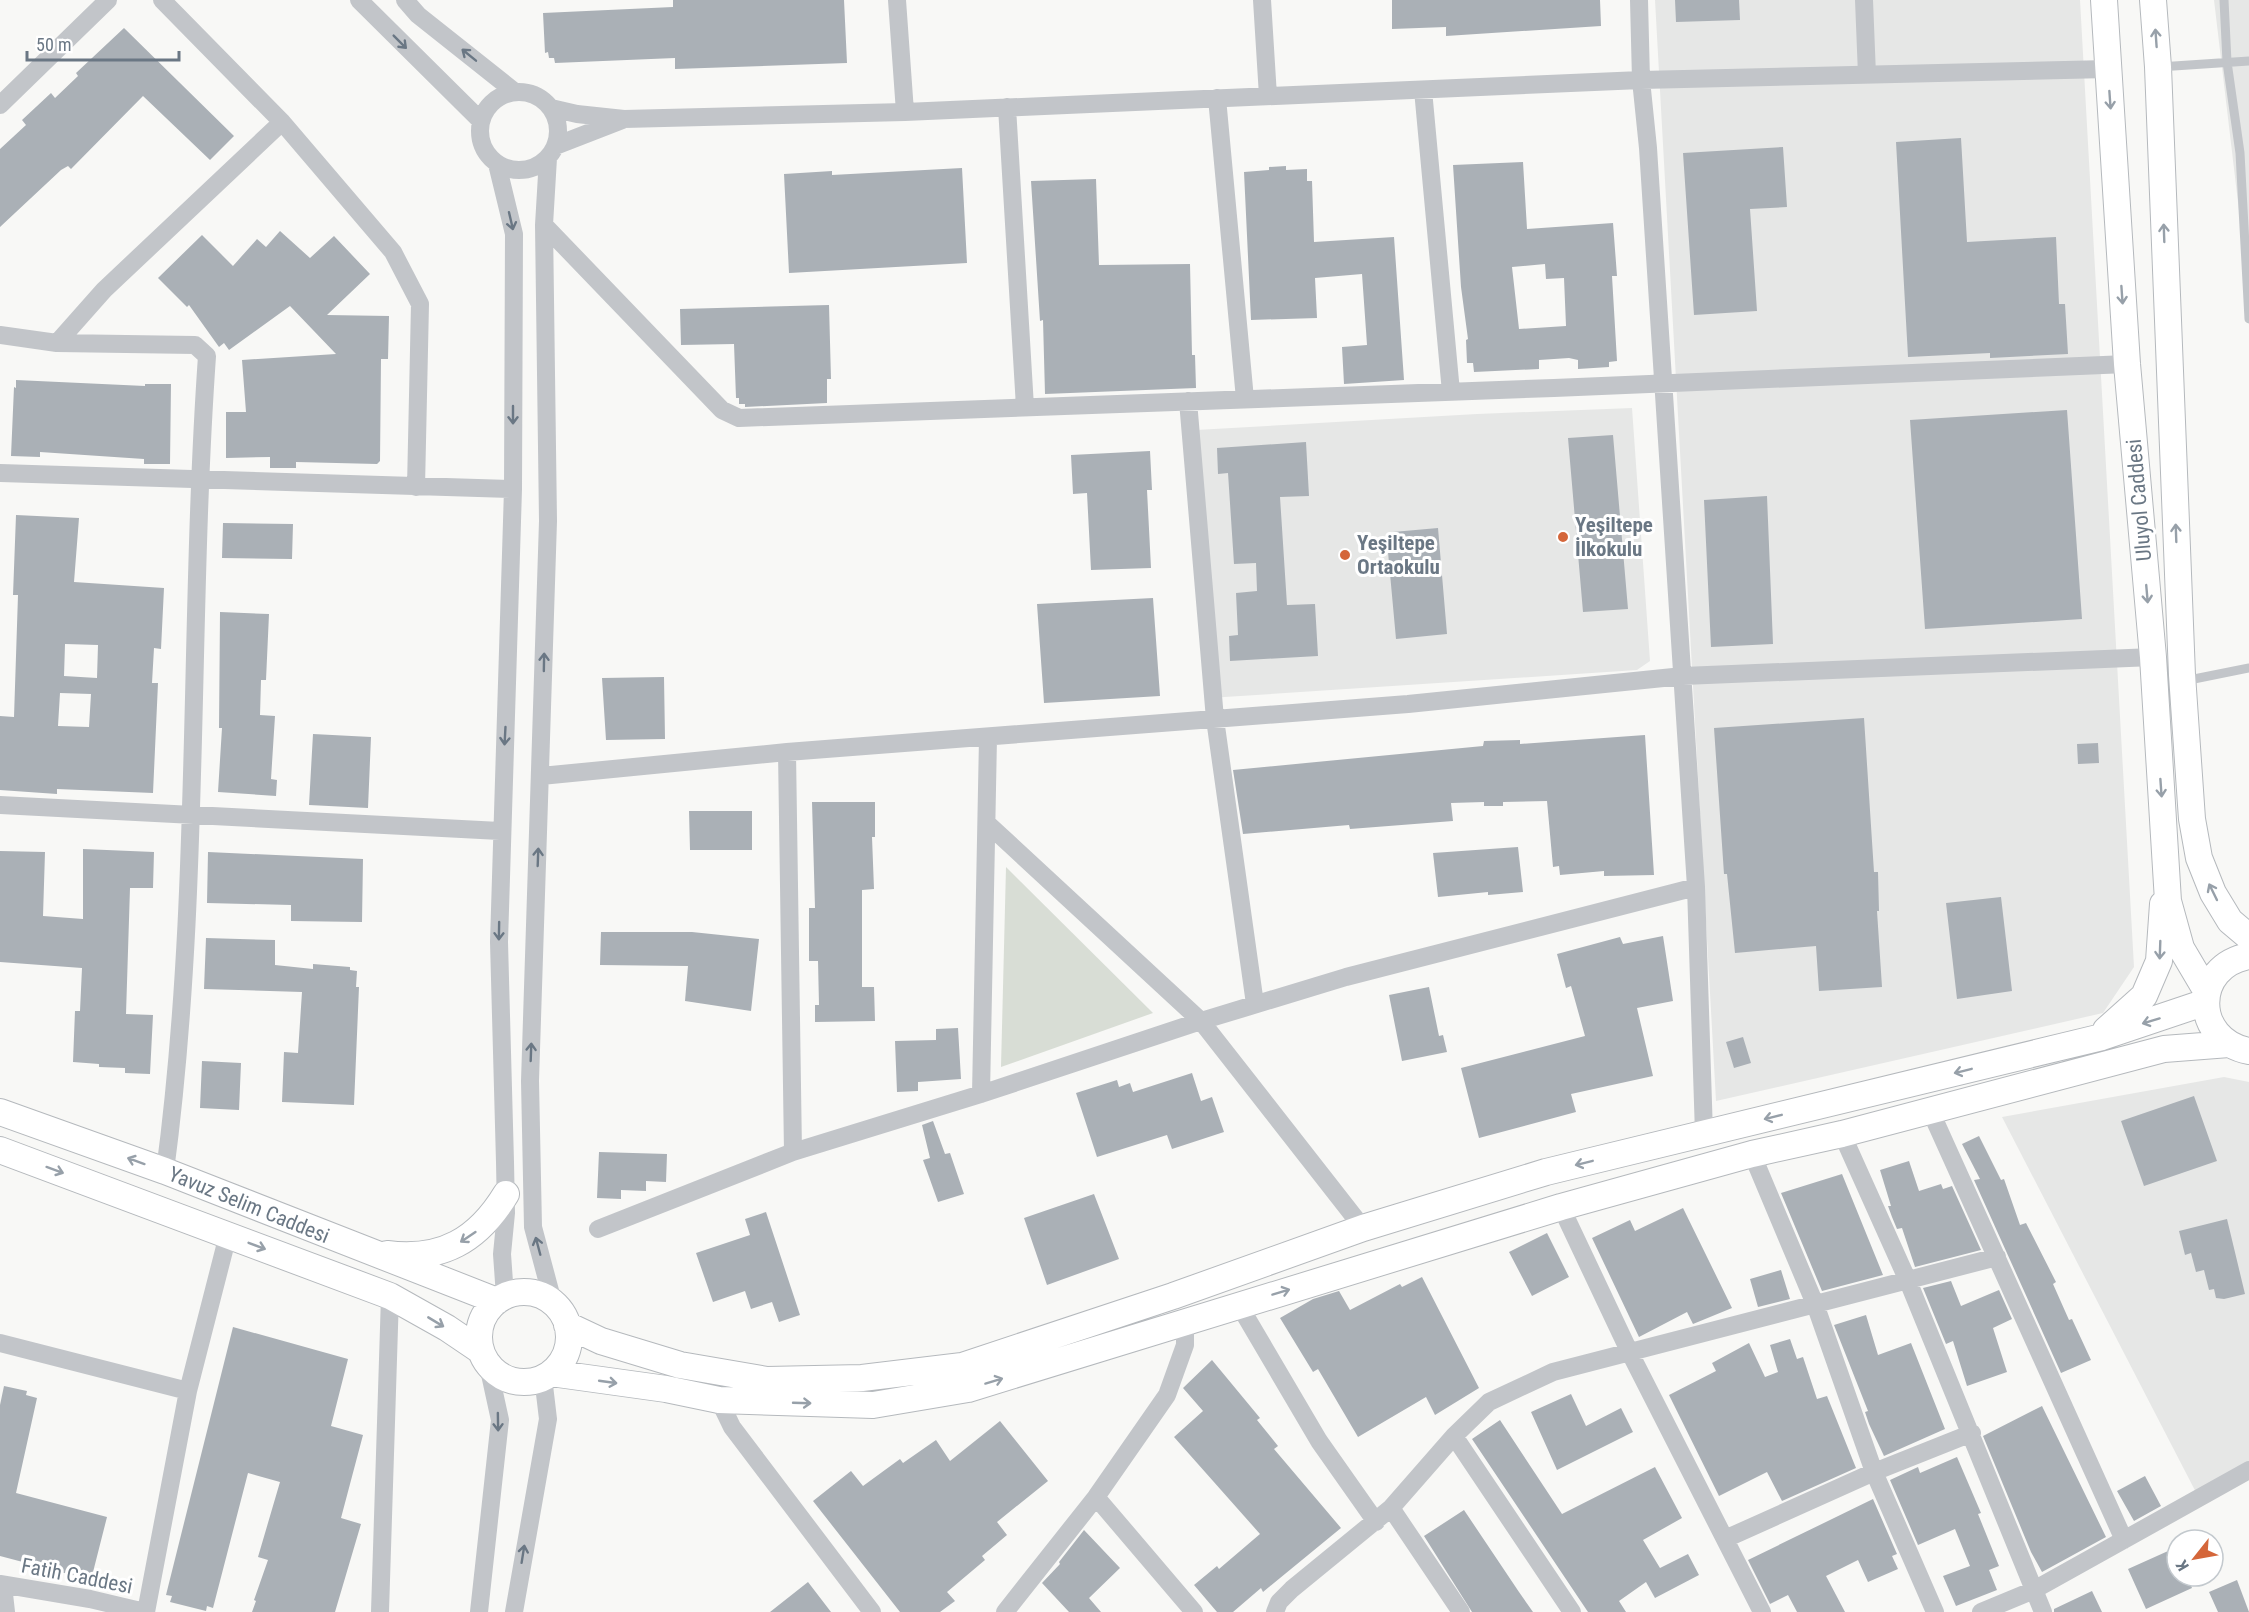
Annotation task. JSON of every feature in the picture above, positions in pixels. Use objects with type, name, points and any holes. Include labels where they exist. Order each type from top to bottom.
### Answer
[{"type":"main road","name":"Uluyol Caddesi","points":[[2104,0],[2127,364],[2153,657],[2168,902],[2181,948],[2206,997],[2210,1024],[2219,1037],[2242,1049]]},
{"type":"main road","name":"Uluyol Caddesi","points":[[2153,0],[2158,68],[2182,681],[2192,819],[2199,858],[2213,893],[2230,921],[2249,937]]},
{"type":"main road","points":[[2083,1041],[2109,1028],[2144,996],[2159,962],[2166,871]]},
{"type":"main road","points":[[567,1325],[601,1341],[680,1365],[767,1380],[873,1377],[962,1366],[1173,1296],[1363,1228],[1546,1172],[2083,1041],[2174,1015],[2206,997],[2213,977],[2223,966],[2237,958],[2249,956]]},
{"type":"main road","points":[[547,1375],[566,1352],[569,1339],[562,1313],[553,1302],[541,1295],[527,1292],[501,1299],[489,1308],[481,1322],[479,1336],[485,1358],[498,1374],[511,1380],[525,1382],[547,1375],[666,1389],[719,1400],[873,1405],[957,1391],[1561,1207],[1752,1154],[1842,1134],[2164,1049],[2242,1049]]},
{"type":"main road","name":"Yavuz Selim Caddesi","points":[[0,1112],[165,1171],[366,1251],[501,1299]]},
{"type":"main road","name":"Yavuz Selim Caddesi","points":[[0,1150],[390,1296],[447,1328],[485,1358]]},
{"type":"main road","points":[[366,1251],[421,1254],[452,1248],[475,1233],[493,1215],[506,1194]]},
{"type":"street","points":[[0,105],[108,0]]},
{"type":"street","points":[[162,0],[282,122],[393,252],[420,304],[416,487]]},
{"type":"street","points":[[359,0],[481,121]]},
{"type":"street","points":[[405,0],[419,7],[515,92]]},
{"type":"street","points":[[897,0],[905,112]]},
{"type":"street","points":[[1262,0],[1268,96]]},
{"type":"street","points":[[1639,0],[1641,80],[1664,383],[1696,887],[1704,1134]]},
{"type":"street","points":[[1864,0],[1867,75]]},
{"type":"street","points":[[551,108],[577,114],[624,119],[905,112],[1641,80],[2108,69]]},
{"type":"street","points":[[1423,90],[1451,392]]},
{"type":"street","points":[[501,1299],[506,1194],[499,942],[500,831],[513,489],[514,234],[497,164],[482,144],[481,121],[491,103],[502,95],[515,92],[528,93],[541,98],[551,108],[558,127],[552,152],[544,225],[548,521],[531,1126],[533,1227],[553,1302]]},
{"type":"street","points":[[1216,98],[1245,399]]},
{"type":"street","points":[[1007,107],[1025,407]]},
{"type":"street","points":[[497,164],[514,171],[527,170],[552,152],[624,119]]},
{"type":"street","points":[[57,343],[104,290],[282,122]]},
{"type":"street","points":[[544,225],[722,410],[739,418],[2127,364]]},
{"type":"street","points":[[0,335],[57,343],[195,345],[207,356],[198,479],[191,814],[177,1083],[165,1171]]},
{"type":"street","points":[[1188,401],[1215,719],[1255,1004]]},
{"type":"street","points":[[0,473],[513,489]]},
{"type":"street","points":[[541,776],[787,752],[1408,704],[1683,676],[2153,657]]},
{"type":"street","points":[[981,1094],[988,738]]},
{"type":"street","points":[[787,752],[793,1152]]},
{"type":"street","points":[[0,805],[500,831]]},
{"type":"street","points":[[988,825],[1200,1021],[1363,1228]]},
{"type":"street","points":[[598,1229],[793,1152],[981,1094],[1200,1021],[1346,977],[1696,887]]},
{"type":"street","points":[[1930,1110],[2124,1540]]},
{"type":"street","points":[[1842,1134],[1908,1281],[1972,1433],[2043,1612]]},
{"type":"street","points":[[1752,1154],[1815,1304],[1874,1472],[1935,1612]]},
{"type":"street","points":[[1561,1207],[1629,1351],[1762,1612]]},
{"type":"street","points":[[145,1612],[188,1391],[228,1235]]},
{"type":"street","points":[[1275,1612],[1279,1602],[1292,1588],[1391,1508],[1454,1436],[1489,1402],[1553,1372],[1997,1257]]},
{"type":"street","points":[[380,1612],[390,1296]]},
{"type":"street","points":[[1239,1305],[1319,1441],[1376,1522]]},
{"type":"street","points":[[1005,1612],[1096,1497],[1167,1395],[1185,1346],[1185,1323]]},
{"type":"street","points":[[0,1343],[188,1391]]},
{"type":"street","points":[[479,1612],[500,1420],[485,1358]]},
{"type":"street","points":[[514,1612],[548,1419],[547,1375]]},
{"type":"street","points":[[719,1400],[732,1427],[872,1612]]},
{"type":"street","points":[[1725,1539],[1874,1472],[1972,1433]]},
{"type":"street","points":[[1454,1436],[1572,1612]]},
{"type":"street","points":[[1982,1612],[2034,1590],[2249,1470]]},
{"type":"street","points":[[1096,1497],[1194,1612]]},
{"type":"street","points":[[1391,1508],[1461,1612]]},
{"type":"street","points":[[473,1612],[485,1551]]},
{"type":"street","points":[[2,1584],[6,1612]]},
{"type":"street","name":"Fatih Caddesi","points":[[2,1584],[90,1599],[145,1612]]},
{"type":"lane","points":[[2224,0],[2228,62],[2240,153],[2249,319]]},
{"type":"lane","points":[[2158,68],[2249,61]]},
{"type":"lane","points":[[2182,681],[2249,668]]},
{"type":"shaded area","points":[[1655,0],[2080,0],[2134,967],[2103,1013],[1716,1101]]},
{"type":"shaded area","points":[[2214,0],[2249,0],[2249,295]]},
{"type":"shaded area","name":"Yeşiltepe Ortaokulu","points":[[1632,408],[1650,661],[1637,670],[1209,698],[1196,430],[1477,414]]},
{"type":"shaded area","points":[[1006,867],[1153,1013],[1001,1067]]},
{"type":"shaded area","points":[[2224,1077],[2249,1082],[2249,1476],[2201,1502],[2002,1117]]},
{"type":"building","points":[[673,0],[844,0],[847,63],[675,69],[675,58],[555,63],[554,58],[549,58],[548,52],[545,53],[543,13],[673,7]]},
{"type":"building","points":[[1392,0],[1600,0],[1601,26],[1446,36],[1446,27],[1392,29]]},
{"type":"building","points":[[1675,0],[1739,0],[1740,20],[1676,22]]},
{"type":"building","points":[[124,28],[234,136],[210,160],[143,96],[71,169],[68,166],[61,170],[0,227],[0,149],[26,125],[22,120],[51,93],[55,98],[78,76],[76,73]]},
{"type":"building","points":[[1961,138],[1967,242],[2056,237],[2059,304],[2065,304],[2068,354],[1990,358],[1990,353],[1908,357],[1896,142]]},
{"type":"building","points":[[1783,147],[1787,207],[1750,209],[1757,311],[1694,315],[1683,153]]},
{"type":"building","points":[[1523,162],[1527,229],[1613,223],[1617,276],[1612,276],[1617,361],[1609,362],[1609,367],[1578,369],[1578,360],[1569,358],[1539,360],[1539,369],[1474,372],[1473,363],[1467,363],[1466,340],[1468,339],[1461,287],[1453,165]],"holes":[[[1545,264],[1546,279],[1564,278],[1566,326],[1519,329],[1512,267]]]},
{"type":"building","points":[[1286,166],[1286,170],[1307,169],[1307,181],[1312,181],[1314,242],[1394,237],[1404,380],[1344,384],[1342,347],[1367,345],[1362,274],[1315,278],[1317,318],[1251,320],[1244,172]]},
{"type":"building","points":[[962,168],[967,263],[789,273],[784,174],[832,171],[832,175]]},
{"type":"building","points":[[1096,179],[1099,265],[1190,264],[1192,355],[1195,355],[1196,388],[1045,394],[1043,320],[1040,321],[1031,181]]},
{"type":"building","points":[[280,231],[310,258],[334,236],[370,274],[327,315],[389,316],[388,359],[381,359],[380,461],[377,464],[296,462],[296,468],[270,468],[270,457],[226,458],[226,412],[246,412],[242,360],[336,354],[290,306],[229,350],[224,343],[219,347],[189,305],[187,307],[158,278],[202,235],[233,266],[257,239],[266,247]]},
{"type":"building","points":[[829,305],[831,379],[827,379],[827,403],[745,407],[745,404],[739,404],[739,398],[736,398],[734,344],[681,345],[680,309]]},
{"type":"building","points":[[16,380],[145,386],[145,384],[171,384],[170,464],[144,464],[144,459],[40,452],[40,457],[11,456]]},
{"type":"building","points":[[2067,410],[2082,619],[1925,629],[1910,420]]},
{"type":"building","points":[[1613,435],[1628,609],[1583,612],[1568,438]]},
{"type":"building","points":[[1306,442],[1309,496],[1280,497],[1287,605],[1315,604],[1318,656],[1230,661],[1229,636],[1238,635],[1236,593],[1257,591],[1256,563],[1234,564],[1228,473],[1218,474],[1217,448]]},
{"type":"building","points":[[1150,451],[1152,490],[1147,490],[1151,568],[1091,570],[1087,493],[1073,494],[1071,455]]},
{"type":"building","points":[[1767,496],[1773,644],[1711,647],[1704,500]]},
{"type":"building","points":[[16,515],[79,518],[74,582],[164,588],[161,649],[154,648],[152,683],[158,683],[153,793],[57,789],[57,794],[0,790],[0,716],[14,717],[18,595],[13,595]],"holes":[[[65,644],[98,645],[97,678],[64,676]],[[60,693],[91,694],[89,727],[58,726]]]},
{"type":"building","points":[[223,523],[293,524],[292,559],[222,558]]},
{"type":"building","points":[[1438,528],[1447,634],[1396,639],[1387,541],[1393,541],[1393,532]]},
{"type":"building","points":[[1153,598],[1160,696],[1044,703],[1037,604]]},
{"type":"building","points":[[220,612],[269,614],[266,680],[261,680],[260,715],[275,716],[271,779],[277,780],[276,796],[218,792],[222,728],[219,728]]},
{"type":"building","points":[[664,677],[665,739],[606,740],[602,678]]},
{"type":"building","points":[[1864,718],[1874,872],[1878,872],[1879,911],[1877,911],[1882,987],[1819,991],[1816,946],[1735,953],[1727,874],[1724,874],[1714,728]]},
{"type":"building","points":[[313,734],[371,737],[368,808],[309,805]]},
{"type":"building","points":[[1645,735],[1654,875],[1604,876],[1604,871],[1560,875],[1559,866],[1553,867],[1547,801],[1503,802],[1503,806],[1484,806],[1484,802],[1451,803],[1453,821],[1350,829],[1349,825],[1243,834],[1233,770],[1483,746],[1484,741],[1520,740],[1520,744]]},
{"type":"building","points":[[2098,743],[2099,763],[2078,764],[2077,744]]},
{"type":"building","points":[[812,802],[875,802],[875,837],[872,837],[874,889],[862,890],[862,987],[874,987],[875,1021],[815,1022],[815,1005],[819,1005],[818,961],[809,961],[809,908],[815,908]]},
{"type":"building","points":[[689,811],[752,811],[752,850],[690,850]]},
{"type":"building","points":[[1518,847],[1523,892],[1488,895],[1488,892],[1438,897],[1433,853]]},
{"type":"building","points":[[83,849],[154,852],[153,888],[130,888],[126,1014],[153,1015],[150,1074],[125,1073],[125,1068],[99,1067],[99,1064],[73,1062],[75,1011],[80,1011],[82,968],[0,962],[0,851],[45,852],[43,916],[83,919]]},
{"type":"building","points":[[208,852],[363,859],[362,922],[291,921],[291,905],[207,903]]},
{"type":"building","points":[[2001,897],[2012,991],[1957,999],[1946,903]]},
{"type":"building","points":[[601,932],[692,932],[759,939],[751,1011],[685,1001],[688,966],[600,965]]},
{"type":"building","points":[[1663,936],[1673,1001],[1637,1008],[1653,1076],[1571,1094],[1576,1112],[1479,1138],[1461,1068],[1585,1036],[1571,986],[1566,988],[1557,954],[1620,937],[1623,944]]},
{"type":"building","points":[[206,938],[275,940],[275,965],[313,969],[313,964],[350,967],[350,970],[357,971],[356,987],[359,987],[354,1105],[282,1102],[284,1052],[298,1053],[302,992],[204,989]]},
{"type":"building","points":[[1429,987],[1439,1036],[1443,1035],[1447,1052],[1402,1061],[1389,995]]},
{"type":"building","points":[[958,1028],[961,1079],[918,1082],[918,1091],[897,1092],[895,1041],[936,1040],[936,1029]]},
{"type":"building","points":[[1743,1037],[1751,1063],[1734,1068],[1726,1042]]},
{"type":"building","points":[[202,1061],[241,1063],[239,1110],[200,1108]]},
{"type":"building","points":[[1192,1073],[1201,1101],[1212,1097],[1224,1132],[1172,1149],[1167,1135],[1097,1157],[1076,1093],[1117,1080],[1119,1087],[1130,1083],[1133,1092]]},
{"type":"building","points":[[2194,1096],[2217,1161],[2144,1186],[2121,1121]]},
{"type":"building","points":[[933,1121],[945,1154],[950,1153],[964,1194],[938,1202],[923,1160],[930,1158],[922,1125]]},
{"type":"building","points":[[1979,1136],[2001,1180],[2004,1179],[2020,1225],[2026,1223],[2056,1282],[2053,1284],[2069,1320],[2072,1319],[2091,1360],[2061,1373],[1974,1180],[1980,1179],[1962,1144]]},
{"type":"building","points":[[599,1152],[667,1154],[666,1182],[646,1181],[646,1191],[621,1190],[621,1199],[597,1198]]},
{"type":"building","points":[[1909,1161],[1919,1191],[1941,1184],[1943,1189],[1952,1186],[1981,1250],[1915,1267],[1902,1228],[1897,1229],[1888,1206],[1891,1206],[1880,1170]]},
{"type":"building","points":[[1842,1174],[1883,1275],[1822,1291],[1781,1193]]},
{"type":"building","points":[[1094,1194],[1119,1259],[1047,1285],[1024,1218]]},
{"type":"building","points":[[1683,1208],[1732,1308],[1693,1324],[1687,1312],[1639,1337],[1592,1238],[1630,1220],[1635,1231]]},
{"type":"building","points":[[766,1212],[800,1315],[779,1322],[772,1302],[751,1309],[745,1291],[713,1302],[696,1253],[750,1235],[745,1219]]},
{"type":"building","points":[[2227,1219],[2245,1294],[2224,1299],[2216,1298],[2214,1289],[2209,1290],[2204,1270],[2196,1272],[2191,1253],[2185,1255],[2179,1231]]},
{"type":"building","points":[[1547,1233],[1569,1277],[1532,1296],[1509,1252]]},
{"type":"building","points":[[1781,1270],[1790,1299],[1758,1307],[1750,1279]]},
{"type":"building","points":[[1422,1277],[1479,1388],[1435,1415],[1426,1397],[1358,1437],[1318,1369],[1313,1372],[1280,1318],[1313,1299],[1339,1291],[1350,1310],[1400,1284],[1402,1287]]},
{"type":"building","points":[[1951,1281],[1961,1306],[1999,1290],[2012,1319],[1993,1328],[2007,1372],[1967,1386],[1953,1341],[1946,1344],[1923,1288]]},
{"type":"building","points":[[1866,1315],[1878,1355],[1911,1343],[1945,1429],[1884,1456],[1869,1424],[1865,1412],[1868,1411],[1834,1325]]},
{"type":"building","points":[[233,1327],[348,1359],[331,1426],[363,1435],[341,1518],[361,1524],[335,1612],[252,1612],[268,1560],[258,1557],[280,1482],[248,1473],[213,1608],[207,1606],[206,1611],[170,1602],[172,1596],[166,1595]]},
{"type":"building","points":[[1790,1339],[1797,1359],[1803,1357],[1817,1399],[1827,1396],[1856,1468],[1782,1501],[1767,1472],[1719,1496],[1669,1395],[1716,1371],[1712,1363],[1749,1343],[1765,1377],[1778,1372],[1770,1345]]},
{"type":"building","points":[[1212,1360],[1260,1418],[1257,1420],[1278,1446],[1274,1449],[1341,1528],[1263,1592],[1261,1588],[1233,1612],[1217,1612],[1194,1585],[1217,1566],[1219,1569],[1260,1534],[1174,1437],[1203,1411],[1183,1388]]},
{"type":"building","points":[[4,1386],[27,1391],[26,1395],[37,1398],[16,1493],[107,1517],[91,1580],[0,1556],[0,1405]]},
{"type":"building","points":[[1571,1394],[1586,1426],[1621,1408],[1633,1432],[1557,1470],[1531,1412]]},
{"type":"building","points":[[2042,1406],[2106,1537],[2042,1572],[2031,1552],[1983,1436]]},
{"type":"building","points":[[1500,1420],[1562,1514],[1655,1467],[1682,1518],[1643,1540],[1660,1568],[1688,1554],[1699,1575],[1655,1598],[1646,1582],[1619,1601],[1626,1612],[1588,1612],[1472,1439]]},
{"type":"building","points":[[1000,1421],[1048,1481],[997,1522],[1007,1535],[982,1556],[985,1560],[947,1592],[955,1601],[940,1612],[900,1612],[813,1501],[851,1471],[863,1486],[900,1459],[903,1463],[936,1440],[950,1461]]},
{"type":"building","points":[[1957,1457],[1981,1513],[1978,1514],[1999,1566],[1989,1570],[1997,1590],[1956,1606],[1943,1576],[1970,1566],[1955,1529],[1918,1545],[1890,1480],[1918,1467],[1920,1473]]},
{"type":"building","points":[[2145,1476],[2161,1506],[2134,1521],[2117,1491]]},
{"type":"building","points":[[1873,1499],[1897,1554],[1892,1556],[1898,1569],[1868,1582],[1858,1560],[1826,1576],[1845,1612],[1797,1612],[1788,1595],[1770,1604],[1748,1560]]},
{"type":"building","points":[[1464,1510],[1533,1612],[1472,1612],[1424,1536]]},
{"type":"building","points":[[1084,1530],[1120,1568],[1089,1598],[1101,1612],[1069,1612],[1042,1583],[1060,1564],[1059,1562]]},
{"type":"building","points":[[2165,1552],[2165,1588],[2192,1588],[2146,1609],[2128,1569]]},
{"type":"building","points":[[2237,1580],[2249,1612],[2218,1612],[2209,1592],[2225,1588],[2225,1585]]},
{"type":"building","points":[[808,1582],[831,1612],[770,1612]]},
{"type":"building","points":[[2092,1591],[2102,1612],[2054,1612],[2054,1609]]},
{"type":"place","name":"Yeşiltepe İlkokulu","points":[[1563,537]]},
{"type":"place","name":"Yeşiltepe Ortaokulu","points":[[1345,555]]}]
